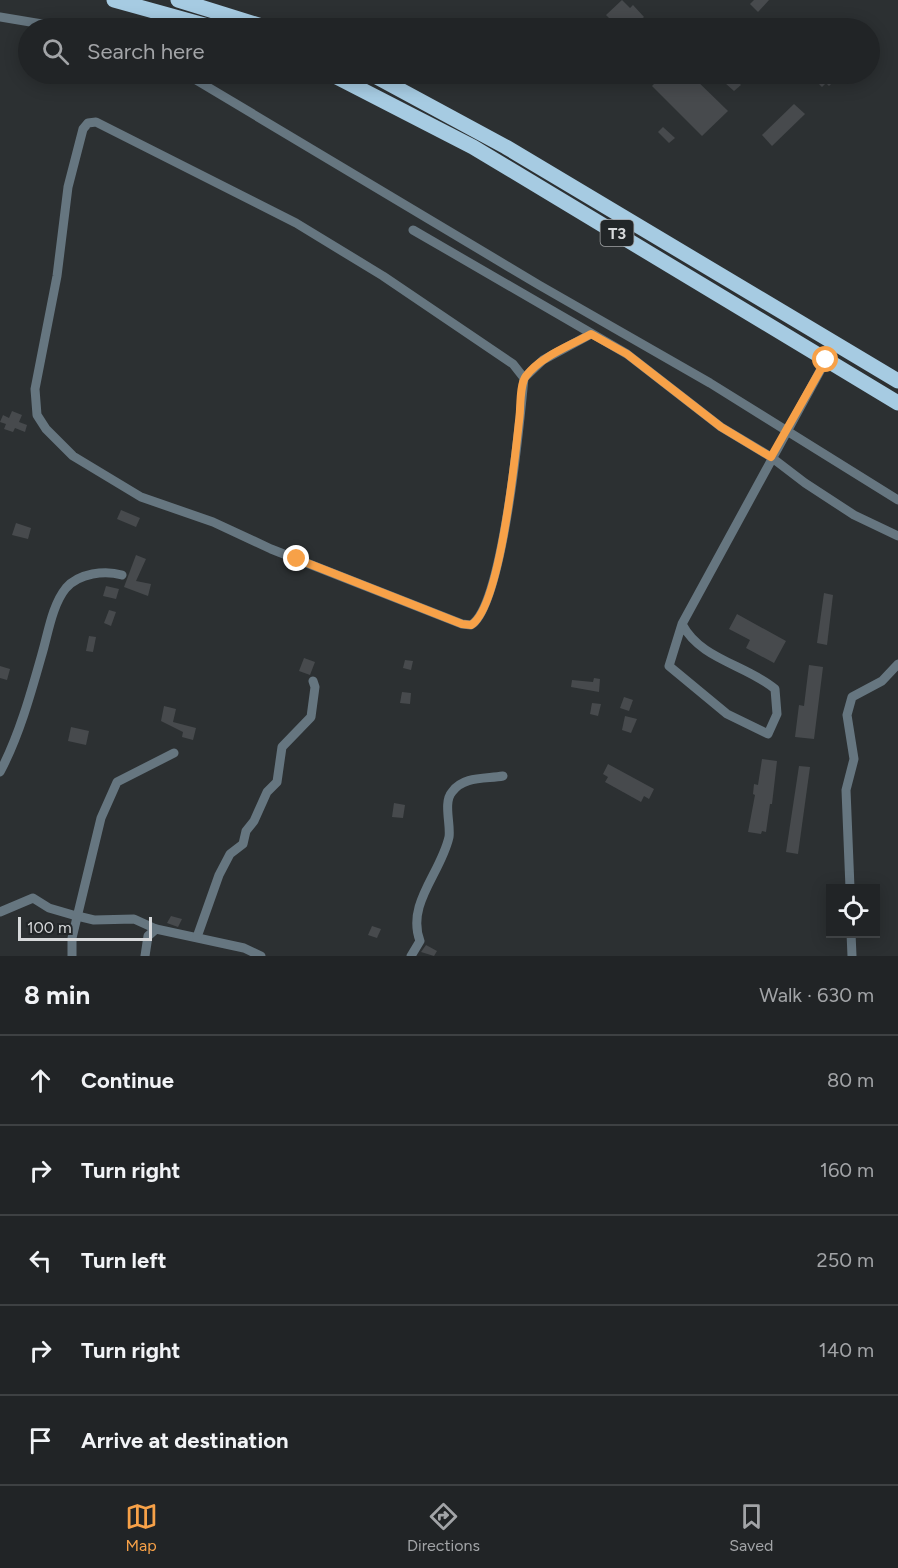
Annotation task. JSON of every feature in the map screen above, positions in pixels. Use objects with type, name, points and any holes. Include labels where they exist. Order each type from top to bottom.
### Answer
[{"type":"highway","points":[[114,0],[179,18]]},
{"type":"highway","points":[[178,0],[236,18]]},
{"type":"highway","name":"T3","points":[[351,84],[473,147],[898,403]]},
{"type":"highway","name":"T3","points":[[390,84],[497,142],[898,381]]},
{"type":"street","points":[[0,17],[18,20]]},
{"type":"street","points":[[203,84],[538,285],[710,383],[898,500]]},
{"type":"street","points":[[524,378],[513,364],[383,276],[296,223],[96,122],[87,123],[83,129],[68,187],[57,276],[34,402],[37,415],[46,429],[73,456],[104,476],[171,509],[213,522],[297,559],[462,624],[471,625],[480,614],[501,550],[512,493],[524,378],[543,360],[591,334]]},
{"type":"street","points":[[413,230],[627,354],[721,427],[771,457],[854,515],[898,536]]},
{"type":"street","points":[[682,624],[695,645],[762,678],[775,689],[777,714],[768,734],[727,714],[669,666],[682,624],[771,457],[826,360]]},
{"type":"street","points":[[0,772],[28,700],[49,627],[67,587],[84,577],[108,571],[122,575]]},
{"type":"street","points":[[850,884],[846,790],[854,759],[847,715],[852,697],[882,681],[898,664]]},
{"type":"street","points":[[197,937],[219,875],[230,854],[243,844],[246,831],[254,821],[267,792],[277,782],[282,747],[291,734],[311,717],[315,687],[313,681]]},
{"type":"street","points":[[72,956],[77,916],[101,818],[117,782],[174,753]]},
{"type":"street","points":[[411,956],[420,941],[416,930],[418,906],[449,837],[449,797],[452,790],[474,778],[503,776]]},
{"type":"street","points":[[0,912],[33,898],[49,908],[77,916],[94,920],[135,919],[156,928],[244,948],[261,956]]},
{"type":"street","points":[[145,956],[148,936],[156,928]]},
{"type":"street","points":[[851,938],[852,956]]},
{"type":"building","points":[[622,0],[630,8],[633,5],[644,17],[609,18],[606,15]]},
{"type":"building","points":[[754,0],[769,0],[758,12],[750,4]]},
{"type":"building","points":[[654,84],[700,84],[728,111],[702,136],[652,86]]},
{"type":"building","points":[[726,84],[741,85],[734,91]]},
{"type":"building","points":[[794,104],[805,114],[772,146],[762,135]]},
{"type":"building","points":[[663,127],[675,138],[669,143],[658,132]]},
{"type":"building","points":[[12,411],[22,415],[19,422],[27,425],[25,432],[15,428],[13,432],[4,429],[6,424],[0,422],[3,415],[9,418]]},
{"type":"building","points":[[121,510],[140,518],[136,527],[117,519]]},
{"type":"building","points":[[16,523],[31,528],[28,539],[12,535]]},
{"type":"building","points":[[136,555],[146,559],[136,581],[151,584],[148,596],[124,587]]},
{"type":"building","points":[[106,586],[119,589],[116,599],[103,596]]},
{"type":"building","points":[[824,593],[833,595],[827,645],[817,643]]},
{"type":"building","points":[[109,610],[116,612],[111,626],[104,623]]},
{"type":"building","points":[[737,614],[786,641],[774,663],[746,648],[750,640],[729,629]]},
{"type":"building","points":[[89,636],[96,637],[93,652],[86,651]]},
{"type":"building","points":[[304,658],[315,662],[310,675],[299,671]]},
{"type":"building","points":[[405,660],[413,661],[411,670],[403,668]]},
{"type":"building","points":[[809,665],[823,667],[814,739],[795,737],[799,705],[804,706]]},
{"type":"building","points":[[0,666],[10,669],[7,680],[0,678]]},
{"type":"building","points":[[594,678],[600,679],[599,692],[571,687],[572,680],[593,682]]},
{"type":"building","points":[[402,692],[411,693],[410,704],[400,703]]},
{"type":"building","points":[[624,697],[633,700],[629,711],[620,708]]},
{"type":"building","points":[[592,703],[601,704],[598,716],[590,714]]},
{"type":"building","points":[[164,706],[176,709],[173,722],[196,728],[193,740],[182,737],[183,732],[161,721]]},
{"type":"building","points":[[625,716],[637,719],[631,733],[622,730]]},
{"type":"building","points":[[71,727],[89,731],[86,745],[68,741]]},
{"type":"building","points":[[762,759],[777,761],[766,832],[762,831],[761,834],[748,832],[755,795],[753,794],[754,784],[758,785]]},
{"type":"building","points":[[608,764],[654,789],[649,799],[644,796],[641,802],[605,782],[608,777],[603,774]]},
{"type":"building","points":[[799,766],[810,767],[798,854],[786,852]]},
{"type":"building","points":[[394,803],[405,805],[403,818],[392,817]]},
{"type":"building","points":[[171,916],[182,919],[178,927],[167,923]]},
{"type":"building","points":[[372,926],[381,929],[377,938],[368,935]]},
{"type":"building","points":[[426,945],[437,951],[434,956],[421,952]]},
{"type":"route","points":[[297,559],[462,624],[471,625],[476,622],[480,614],[501,550],[512,493],[524,378],[543,360],[591,334],[627,354],[721,427],[771,457],[826,360]]}]
